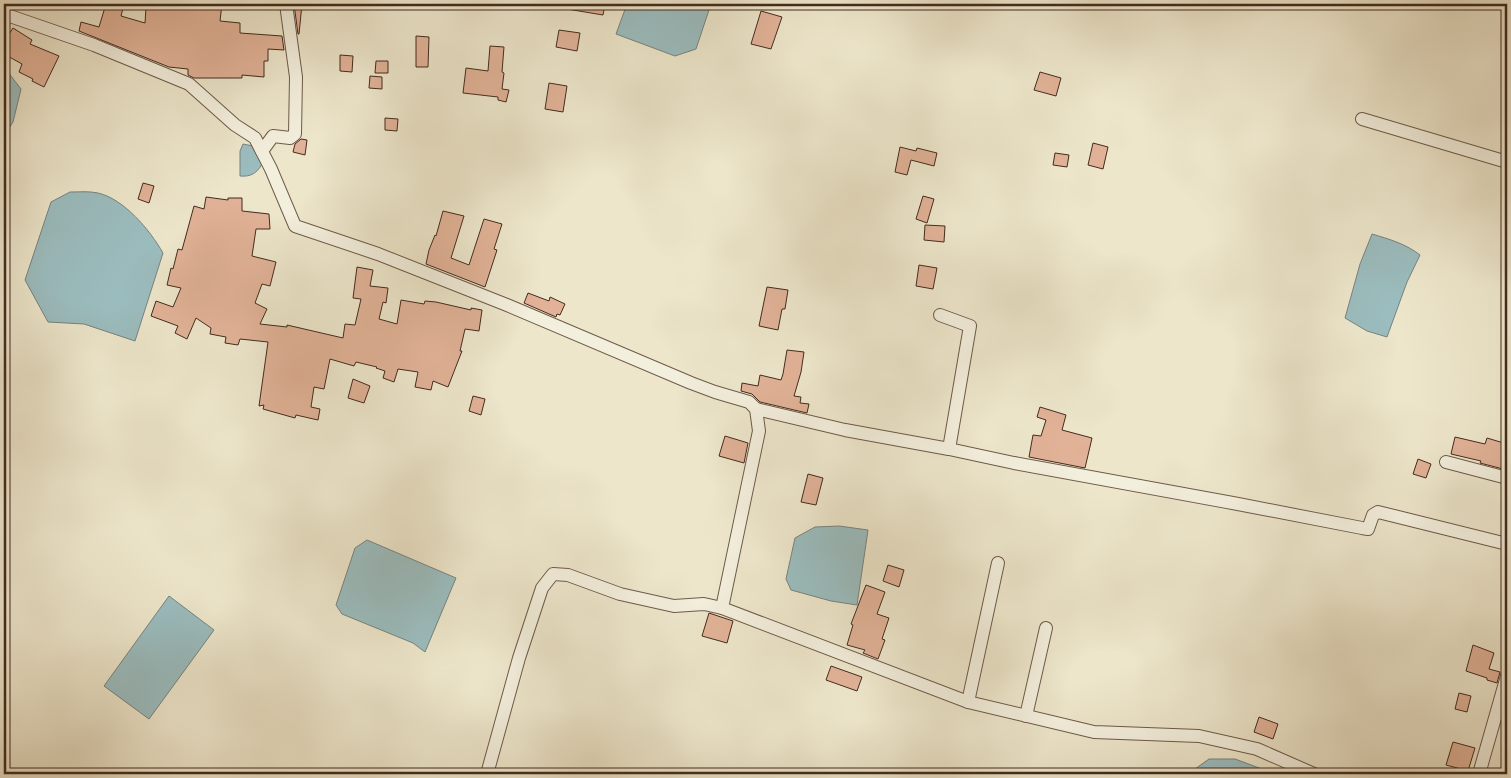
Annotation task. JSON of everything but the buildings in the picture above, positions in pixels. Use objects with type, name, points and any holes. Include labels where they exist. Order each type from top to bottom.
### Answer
[{"type":"street","points":[[262,151],[273,136],[290,138],[295,134],[296,77],[286,4]]},
{"type":"street","points":[[4,14],[94,45],[189,84],[235,125],[255,138],[294,226],[378,254],[507,305],[691,383],[749,402],[756,409],[845,430],[1362,528],[1368,529],[1373,514],[1378,512],[1507,544]]},
{"type":"street","points":[[1362,119],[1507,162]]},
{"type":"street","points":[[940,315],[970,326],[949,449]]},
{"type":"street","points":[[722,608],[759,431],[756,409]]},
{"type":"street","points":[[1446,462],[1507,478]]},
{"type":"street","points":[[968,702],[998,563]]},
{"type":"street","points":[[487,774],[514,676],[542,588],[553,574],[568,575],[620,594],[674,606],[704,604],[722,608],[827,650],[968,702],[1094,732],[1199,736],[1257,749],[1314,774]]},
{"type":"street","points":[[1026,716],[1046,628]]},
{"type":"street","points":[[1478,774],[1507,676]]},
{"type":"water","points":[[627,4],[711,4],[696,49],[675,56],[616,34]]},
{"type":"water","points":[[4,67],[21,89],[13,122],[4,136]]},
{"type":"water","points":[[243,144],[253,146],[262,164],[253,174],[247,176],[240,176],[240,151]]},
{"type":"water","points":[[70,192],[98,193],[108,196],[127,209],[144,225],[163,253],[135,341],[84,324],[48,322],[25,280],[51,202]]},
{"type":"water","points":[[1372,234],[1403,245],[1420,255],[1407,282],[1387,337],[1367,331],[1345,318],[1360,264]]},
{"type":"water","points":[[839,526],[868,530],[857,605],[831,601],[791,590],[786,579],[795,538],[815,527]]},
{"type":"water","points":[[367,540],[456,578],[425,652],[413,643],[342,614],[336,605],[355,548]]},
{"type":"water","points":[[169,596],[214,630],[149,719],[104,686]]},
{"type":"water","points":[[1209,759],[1235,759],[1273,774],[1188,774]]}]
